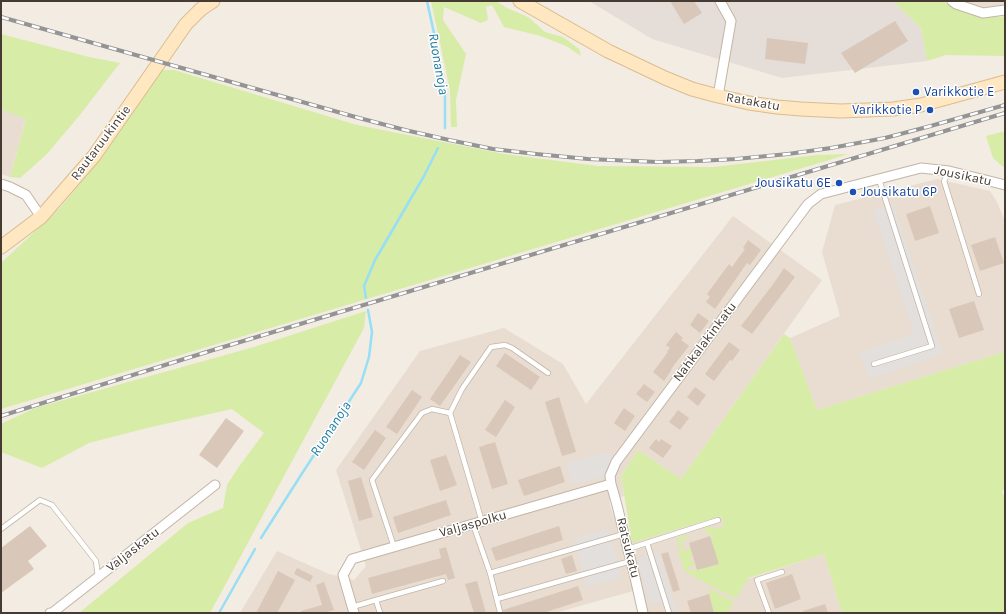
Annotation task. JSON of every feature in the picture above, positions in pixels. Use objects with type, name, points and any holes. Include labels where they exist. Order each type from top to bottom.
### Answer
[{"type":"main road","name":"Rautaruukintie","points":[[1,247],[41,217],[94,156],[186,24],[201,9],[213,1]]},
{"type":"main road","name":"Ratakatu","points":[[520,1],[608,51],[665,78],[718,96],[749,103],[801,110],[871,111],[921,105],[1005,82]]},
{"type":"street","points":[[718,96],[732,20],[720,1]]},
{"type":"street","points":[[952,1],[956,4],[984,13],[1005,10]]},
{"type":"street","name":"Jousikatu","points":[[808,204],[821,194],[921,168],[949,171],[1005,185]]},
{"type":"street","points":[[1,184],[26,195],[41,217]]},
{"type":"street","name":"Nahkalakinkatu","points":[[611,484],[610,476],[616,462],[808,204]]},
{"type":"street","name":"Valjaspolku","points":[[353,610],[343,575],[352,559],[611,484]]},
{"type":"street","name":"Ratsukatu","points":[[611,484],[643,613]]},
{"type":"street","name":"Valjaskatu","points":[[50,613],[52,613],[214,485]]},
{"type":"lane","points":[[949,171],[944,181],[979,294]]},
{"type":"lane","points":[[874,364],[932,346],[879,179]]},
{"type":"lane","points":[[500,612],[450,413],[462,390],[491,347],[504,345],[512,348],[548,373]]},
{"type":"lane","points":[[394,547],[372,480],[422,413],[432,409],[450,413]]},
{"type":"lane","points":[[1,530],[40,500],[52,505],[96,561],[98,577]]},
{"type":"lane","points":[[628,549],[718,520]]},
{"type":"lane","points":[[490,573],[624,534]]},
{"type":"lane","points":[[647,543],[669,613]]},
{"type":"lane","points":[[497,599],[631,560]]},
{"type":"lane","points":[[769,613],[757,580],[782,572]]},
{"type":"lane","points":[[353,610],[376,600],[443,581]]},
{"type":"lane","points":[[376,600],[380,613]]},
{"type":"shaded area","points":[[589,1],[893,1],[921,28],[927,61],[782,78],[652,39]]},
{"type":"shaded area","points":[[963,1],[1005,1],[1005,7],[984,10]]},
{"type":"shaded area","points":[[1,109],[26,118],[10,177],[1,174]]},
{"type":"shaded area","points":[[937,179],[990,191],[997,202],[1005,221],[1005,356],[1004,352],[817,410],[790,338],[840,316],[822,252],[835,205]]},
{"type":"shaded area","points":[[893,204],[943,354],[869,380],[860,352],[914,334],[873,210]]},
{"type":"shaded area","points":[[733,216],[822,280],[681,479],[638,450],[621,476],[624,496],[609,501],[630,572],[633,591],[555,613],[240,613],[277,551],[329,574],[354,580],[366,566],[336,470],[420,351],[504,328],[563,364],[586,404]]},
{"type":"shaded area","points":[[607,452],[615,460],[607,476],[572,485],[566,463]]},
{"type":"shaded area","points":[[721,516],[741,581],[824,554],[842,613],[647,613],[632,543]]},
{"type":"shaded area","points":[[608,529],[622,578],[586,586],[574,538]]},
{"type":"shaded area","points":[[659,552],[677,613],[669,613],[666,601],[650,605],[637,559]]},
{"type":"green space","points":[[431,1],[496,1],[507,8],[528,17],[545,32],[563,37],[579,49],[581,56],[566,46],[541,36],[504,27],[492,5],[486,7],[488,20],[481,23],[444,7],[443,20],[466,54],[456,100],[457,127],[451,127],[450,90]]},
{"type":"green space","points":[[893,1],[943,1],[953,8],[977,16],[1005,16],[1005,56],[946,55],[927,61],[921,28]]},
{"type":"green space","points":[[1,34],[89,57],[120,63],[79,116],[46,155],[20,178],[10,177],[26,119],[1,109]]},
{"type":"green space","points":[[161,70],[174,70],[357,125],[504,154],[598,166],[713,167],[817,155],[849,154],[1,409],[1,263],[59,209],[103,156]]},
{"type":"green space","points":[[1005,131],[1005,167],[993,158],[986,136]]},
{"type":"green space","points":[[366,311],[364,328],[210,613],[79,613],[188,523],[223,508],[227,485],[264,433],[232,409],[89,443],[42,468],[1,452],[1,424],[35,408],[254,347]]},
{"type":"green space","points":[[784,334],[790,338],[817,410],[1004,352],[1005,489],[1002,491],[1005,499],[1005,613],[842,613],[824,554],[748,578],[736,599],[684,570],[677,547],[680,545],[675,539],[687,535],[690,537],[682,540],[684,546],[679,548],[680,552],[690,548],[693,556],[690,557],[691,562],[694,561],[695,565],[688,567],[689,571],[718,564],[710,533],[706,534],[705,531],[706,526],[708,525],[711,529],[724,526],[721,516],[632,543],[621,476],[638,450],[681,479]]},
{"type":"green space","points":[[708,590],[712,590],[734,602],[727,613],[714,613]]},
{"type":"building","points":[[670,1],[694,1],[702,13],[684,24]]},
{"type":"building","points":[[895,21],[908,41],[855,73],[841,53]]},
{"type":"building","points":[[767,38],[808,43],[805,64],[765,59]]},
{"type":"building","points":[[930,206],[939,233],[915,241],[906,214]]},
{"type":"building","points":[[995,237],[1004,263],[980,271],[971,245]]},
{"type":"building","points":[[748,240],[761,250],[750,265],[747,263],[715,309],[706,302],[710,297],[707,294],[729,264],[732,267],[745,249],[743,248]]},
{"type":"building","points":[[784,268],[795,277],[752,334],[741,326]]},
{"type":"building","points":[[974,301],[984,330],[959,338],[949,309]]},
{"type":"building","points":[[698,313],[709,321],[700,333],[690,325]]},
{"type":"building","points":[[676,332],[683,338],[681,340],[689,346],[671,369],[664,381],[653,372],[668,352],[670,348],[666,345]]},
{"type":"building","points":[[729,342],[740,350],[732,361],[730,360],[714,381],[705,374]]},
{"type":"building","points":[[505,353],[540,377],[531,390],[496,366]]},
{"type":"building","points":[[460,355],[471,362],[440,406],[430,399]]},
{"type":"building","points":[[644,384],[655,392],[647,402],[636,394]]},
{"type":"building","points":[[695,387],[706,395],[698,406],[687,397]]},
{"type":"building","points":[[412,390],[422,397],[397,434],[386,427]]},
{"type":"building","points":[[559,397],[576,452],[562,456],[545,402]]},
{"type":"building","points":[[505,400],[515,407],[496,437],[485,430]]},
{"type":"building","points":[[624,408],[635,416],[625,431],[614,423]]},
{"type":"building","points":[[678,410],[689,418],[680,430],[669,422]]},
{"type":"building","points":[[226,418],[244,431],[217,468],[199,455]]},
{"type":"building","points":[[375,430],[386,438],[364,470],[352,462]]},
{"type":"building","points":[[656,439],[659,442],[661,439],[672,446],[663,458],[649,448]]},
{"type":"building","points":[[495,442],[508,484],[492,489],[479,447]]},
{"type":"building","points":[[446,455],[457,485],[440,491],[430,460]]},
{"type":"building","points":[[560,466],[565,482],[524,496],[518,480]]},
{"type":"building","points":[[361,477],[373,517],[359,521],[348,481]]},
{"type":"building","points":[[446,500],[451,515],[398,533],[393,517]]},
{"type":"building","points":[[30,526],[47,546],[28,561],[34,569],[1,593],[1,548]]},
{"type":"building","points":[[559,526],[563,540],[496,561],[491,548]]},
{"type":"building","points":[[710,536],[719,564],[697,570],[689,543]]},
{"type":"building","points":[[446,547],[455,578],[448,580],[446,574],[372,594],[368,578],[441,558],[439,549]]},
{"type":"building","points":[[668,552],[680,590],[673,592],[661,554]]},
{"type":"building","points":[[572,555],[577,571],[566,574],[561,559]]},
{"type":"building","points":[[297,568],[313,576],[310,582],[294,574]]},
{"type":"building","points":[[278,571],[295,580],[277,613],[256,613]]},
{"type":"building","points":[[792,574],[801,599],[775,609],[766,583]]},
{"type":"building","points":[[477,581],[486,613],[474,613],[465,584]]},
{"type":"building","points":[[324,582],[334,610],[324,613],[301,613],[301,611],[322,605],[316,585]]},
{"type":"building","points":[[578,586],[583,600],[543,613],[504,613],[503,610]]},
{"type":"building","points":[[709,594],[714,613],[691,613],[687,601]]},
{"type":"building","points":[[825,604],[828,613],[803,613],[803,611]]},
{"type":"waterway","name":"Ruonanoja","points":[[427,1],[445,95],[445,128]]},
{"type":"waterway","name":"Ruonanoja","points":[[366,298],[364,286],[375,260],[424,176],[438,148]]},
{"type":"waterway","name":"Ruonanoja","points":[[261,538],[361,383],[369,357],[372,332],[368,310]]},
{"type":"waterway","name":"Ruonanoja","points":[[219,613],[255,549]]},
{"type":"railway","points":[[1,17],[405,130],[493,149],[588,159],[658,162],[736,159],[788,154],[885,138],[1005,105]]},
{"type":"railway","points":[[1,416],[210,351],[1005,113]]},
{"type":"place","name":"Varikkotie E","points":[[916,92]]},
{"type":"place","name":"Varikkotie P","points":[[930,110]]},
{"type":"place","name":"Jousikatu 6E","points":[[839,183]]},
{"type":"place","name":"Jousikatu 6P","points":[[853,192]]}]
